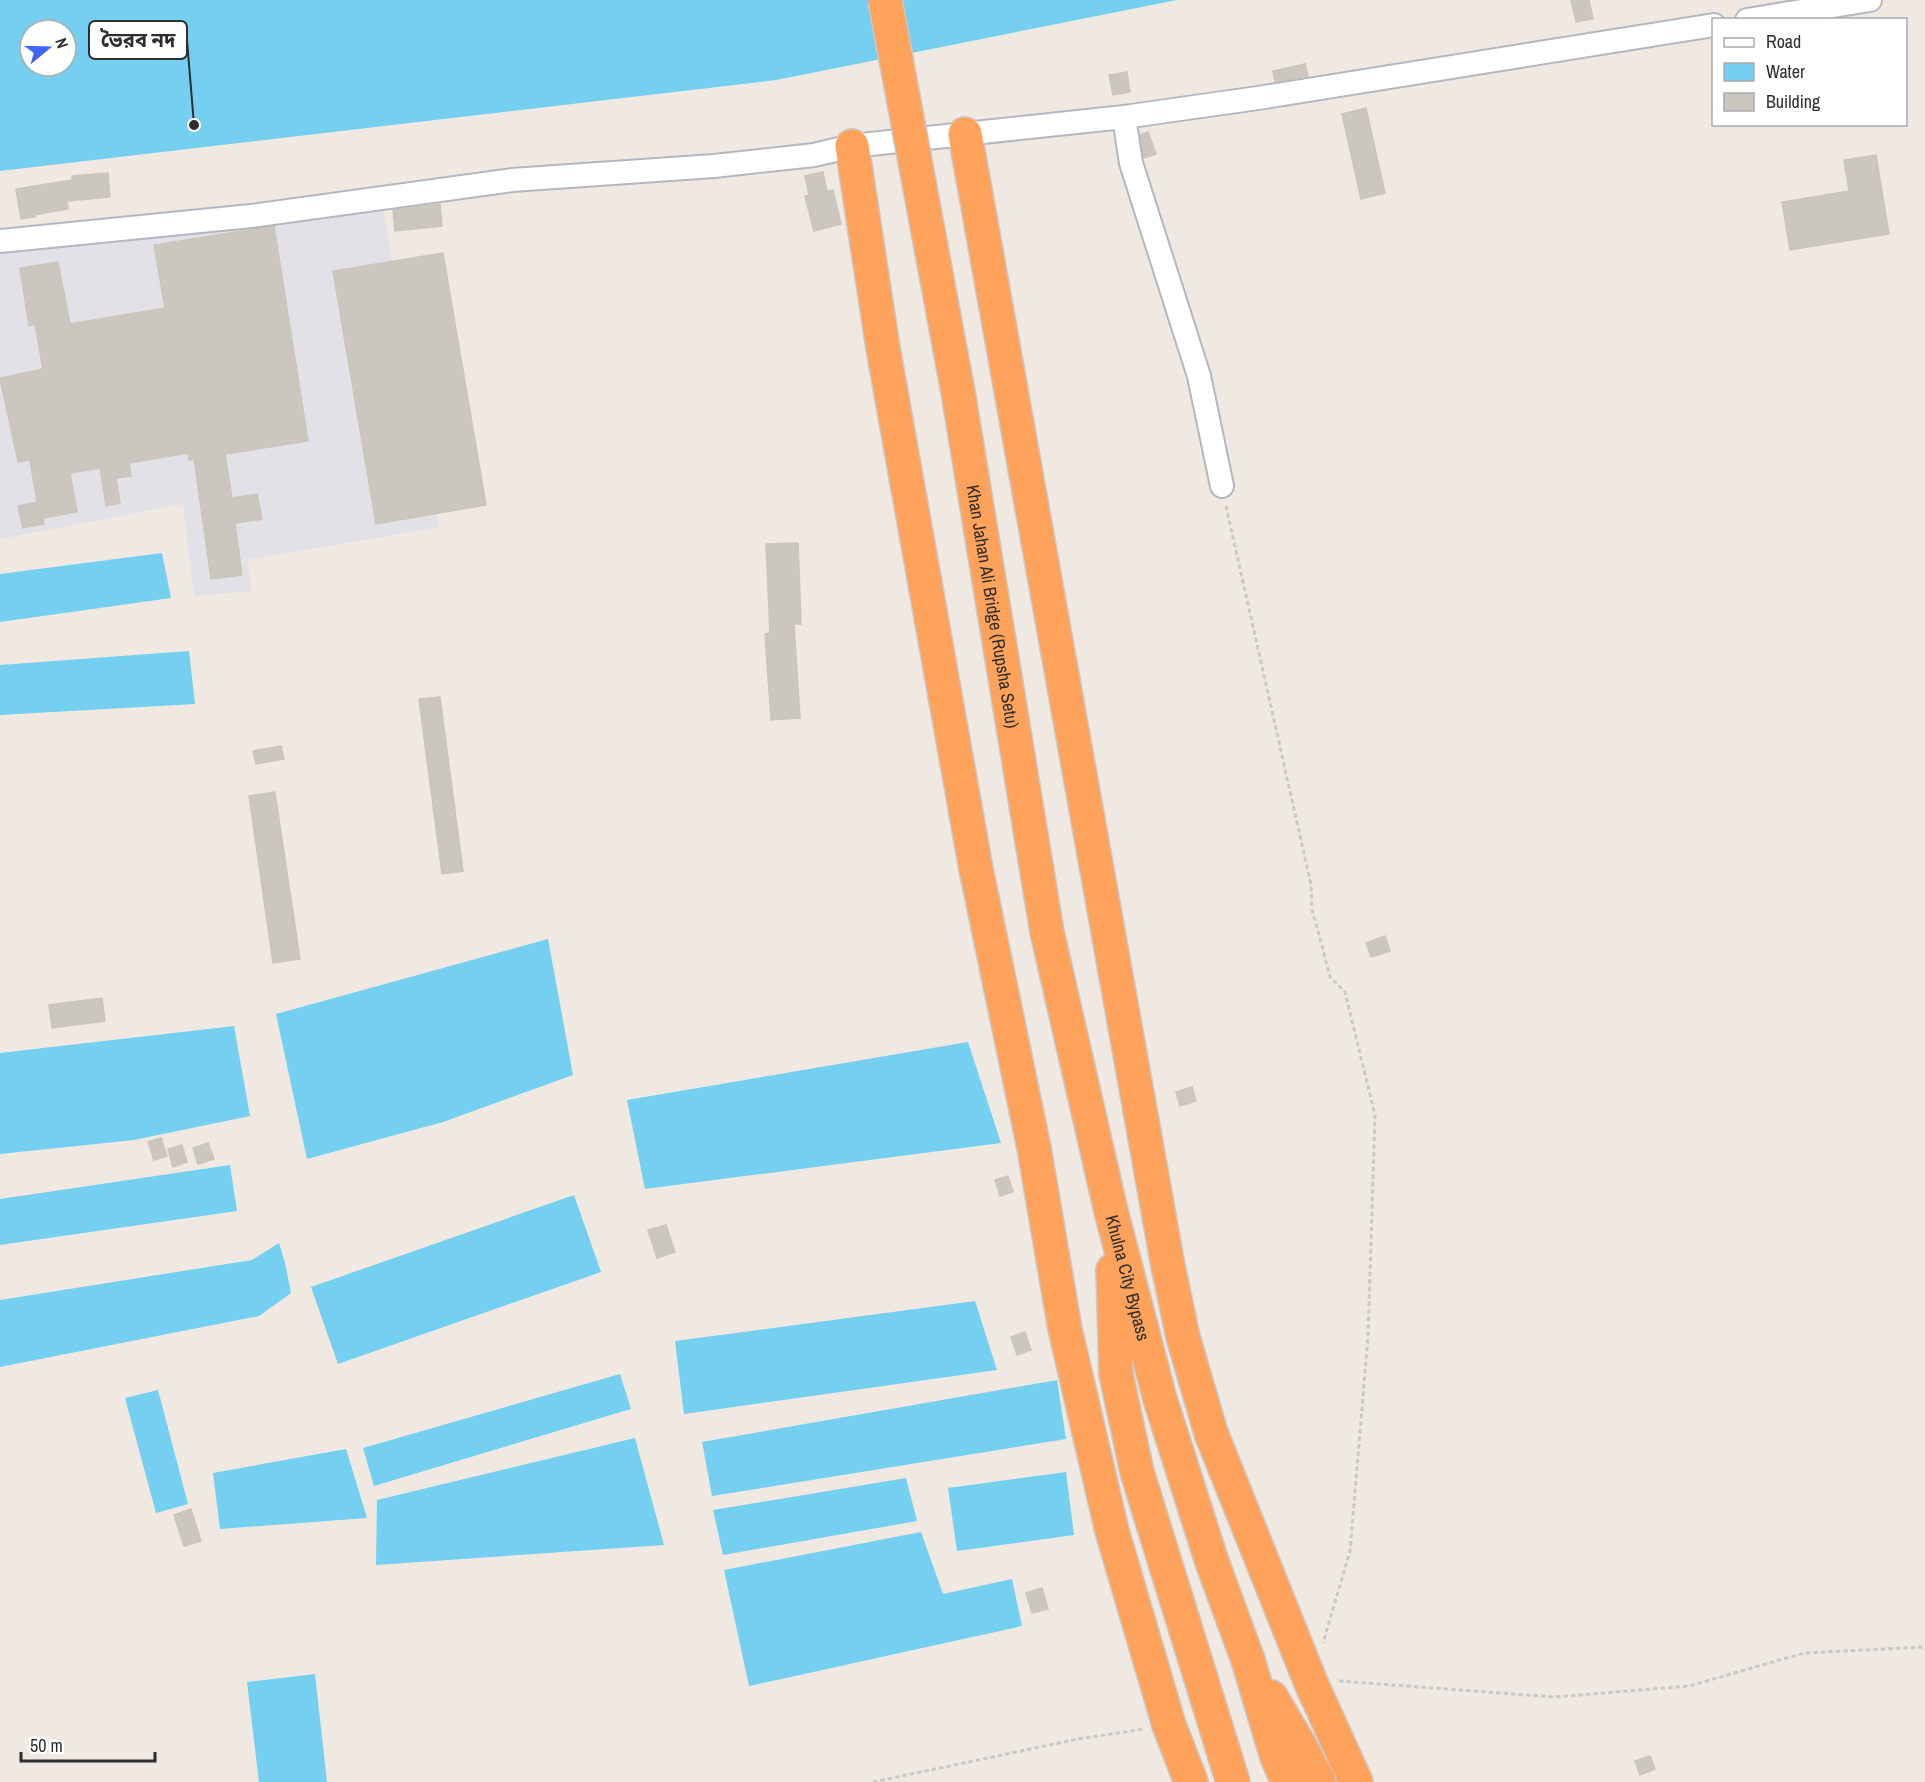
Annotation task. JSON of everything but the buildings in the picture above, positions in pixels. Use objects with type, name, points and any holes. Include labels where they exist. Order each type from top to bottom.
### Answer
[{"type":"highway","name":"Khan Jahan Ali Bridge (Rupsha Setu)","points":[[885,0],[958,392],[1047,932],[1111,1211]]},
{"type":"highway","points":[[965,134],[1168,1266],[1181,1327],[1211,1433],[1320,1682],[1356,1782]]},
{"type":"highway","points":[[852,146],[885,360],[976,869],[1034,1148],[1065,1329],[1112,1531],[1169,1725],[1191,1782]]},
{"type":"highway","name":"Khulna City Bypass","points":[[1111,1211],[1160,1399],[1212,1562],[1248,1660],[1277,1757],[1288,1782]]},
{"type":"highway","name":"Khulna City Bypass","points":[[1111,1211],[1116,1374],[1137,1472],[1233,1782]]},
{"type":"highway","name":"Khulna City Bypass","points":[[1248,1660],[1267,1761],[1276,1782]]},
{"type":"highway","name":"Khulna City Bypass","points":[[1248,1660],[1303,1782]]},
{"type":"highway","name":"Khulna City Bypass","points":[[1248,1660],[1319,1782]]},
{"type":"highway","name":"Khulna City Bypass","points":[[1199,1676],[1221,1782]]},
{"type":"highway","name":"Khulna City Bypass","points":[[1199,1676],[1240,1782]]},
{"type":"highway","name":"Khulna City Bypass","points":[[1199,1676],[1250,1782]]},
{"type":"street","points":[[1759,18],[1870,0]]},
{"type":"street","points":[[0,241],[251,216],[512,180],[736,164],[814,155],[852,146],[1124,117],[1258,98],[1712,25]]},
{"type":"street","points":[[1124,117],[1131,164],[1199,376],[1222,486]]},
{"type":"path","points":[[1222,486],[1311,885],[1312,910],[1330,977],[1345,992],[1375,1115],[1368,1337],[1350,1551],[1320,1682],[1554,1697],[1689,1686],[1804,1653],[1925,1647]]},
{"type":"path","points":[[873,1782],[1078,1739],[1169,1725]]},
{"type":"shaded area","points":[[383,207],[439,527],[248,560],[251,591],[194,596],[183,504],[0,539],[0,250]]},
{"type":"water","points":[[0,0],[1177,0],[776,80],[0,171]]},
{"type":"water","points":[[162,553],[171,598],[0,622],[0,574]]},
{"type":"water","points":[[189,651],[195,704],[0,715],[0,665]]},
{"type":"water","points":[[548,939],[573,1075],[443,1122],[307,1159],[276,1014]]},
{"type":"water","points":[[234,1026],[250,1116],[134,1140],[0,1154],[0,1053]]},
{"type":"water","points":[[968,1042],[1001,1143],[645,1189],[627,1100]]},
{"type":"water","points":[[230,1165],[237,1211],[0,1245],[0,1199]]},
{"type":"water","points":[[574,1195],[601,1272],[338,1364],[311,1287]]},
{"type":"water","points":[[279,1243],[291,1293],[259,1316],[0,1367],[0,1300],[252,1260]]},
{"type":"water","points":[[975,1301],[997,1370],[684,1414],[675,1341]]},
{"type":"water","points":[[620,1374],[631,1409],[374,1486],[363,1448]]},
{"type":"water","points":[[1057,1380],[1066,1439],[712,1496],[702,1442]]},
{"type":"water","points":[[158,1390],[188,1504],[156,1513],[125,1398]]},
{"type":"water","points":[[635,1438],[664,1545],[376,1565],[377,1500]]},
{"type":"water","points":[[346,1449],[367,1518],[220,1529],[213,1473]]},
{"type":"water","points":[[1066,1472],[1074,1535],[957,1551],[948,1488]]},
{"type":"water","points":[[906,1478],[917,1521],[723,1555],[713,1510]]},
{"type":"water","points":[[921,1532],[943,1594],[1012,1579],[1022,1626],[749,1686],[724,1570]]},
{"type":"water","points":[[315,1674],[327,1782],[259,1782],[247,1682]]},
{"type":"place","name":"ভৈরব নদ","points":[[194,125]]}]
